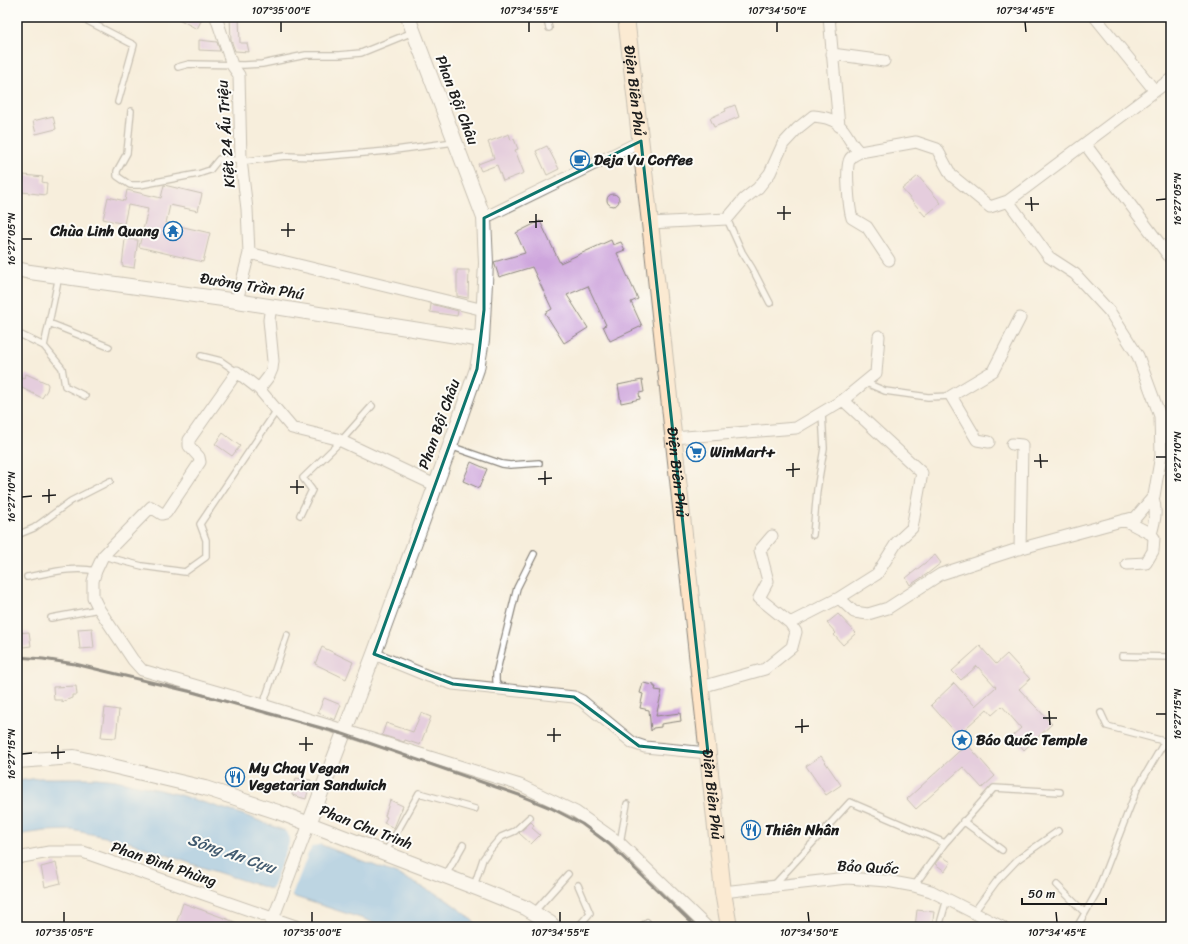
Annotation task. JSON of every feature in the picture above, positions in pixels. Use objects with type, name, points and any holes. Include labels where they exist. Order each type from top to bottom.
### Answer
[{"type":"main road","name":"Điện Biên Phủ","points":[[626,17],[708,753],[729,927]]},
{"type":"street","name":"Kiệt 24 Ấu Triệu","points":[[216,17],[232,64],[239,75],[241,160],[249,253],[237,301]]},
{"type":"street","name":"Phan Bội Châu","points":[[307,829],[374,654],[450,446],[477,369],[482,340],[486,263],[484,218],[408,17]]},
{"type":"street","points":[[829,17],[839,126]]},
{"type":"street","points":[[1096,17],[1155,91]]},
{"type":"street","points":[[832,54],[884,61]]},
{"type":"street","points":[[889,260],[867,227],[852,218],[849,211],[848,169],[851,157],[860,152],[916,142],[937,149],[951,175],[990,207],[1008,202],[1171,79]]},
{"type":"street","points":[[650,223],[727,219],[744,199],[758,188],[770,173],[783,144],[798,128],[813,116],[827,118],[839,126],[854,148],[860,152]]},
{"type":"street","points":[[484,218],[641,141]]},
{"type":"street","points":[[1085,144],[1170,254]]},
{"type":"street","points":[[1008,202],[1049,257],[1075,274],[1110,312],[1138,356],[1165,416],[1161,455],[1153,497],[1156,518],[1151,534]]},
{"type":"street","points":[[249,253],[484,310]]},
{"type":"street","name":"Đường Trần Phú","points":[[17,269],[271,306],[482,340]]},
{"type":"street","points":[[259,389],[269,376],[274,361],[269,320],[271,306]]},
{"type":"street","points":[[989,442],[978,440],[951,396],[993,371],[1020,318]]},
{"type":"street","points":[[673,438],[796,428],[843,400],[876,372],[879,336]]},
{"type":"street","points":[[435,486],[341,441],[292,428],[259,389],[237,372],[189,440],[189,446],[199,457],[200,462],[166,513],[162,514],[151,507],[103,556],[93,581],[93,597],[99,609],[133,660],[142,670],[263,705],[520,785],[576,812],[620,843],[707,927]]},
{"type":"street","points":[[790,623],[839,598],[878,574],[897,542],[912,528],[922,473],[843,400]]},
{"type":"street","points":[[1012,444],[1022,445],[1020,549]]},
{"type":"street","points":[[839,598],[854,612],[868,614],[888,608],[941,574],[1020,549],[1136,517],[1153,497]]},
{"type":"street","points":[[1124,520],[1151,534],[1154,538],[1152,551],[1146,562],[1127,564]]},
{"type":"street","points":[[701,687],[765,669],[792,647],[796,632],[790,623],[760,598],[768,581],[760,550],[772,536]]},
{"type":"street","points":[[374,654],[444,681],[499,689],[574,696],[633,743],[639,746],[708,753]]},
{"type":"street","name":"Phan Chu Trinh","points":[[17,761],[74,757],[205,788],[307,829],[385,853],[446,875],[526,908],[550,922],[554,927]]},
{"type":"street","points":[[271,923],[307,829]]},
{"type":"street","name":"Phan Đình Phùng","points":[[17,858],[49,852],[83,852],[271,923],[298,927]]},
{"type":"street","name":"Bảo Quốc","points":[[724,892],[847,878],[887,881],[931,891],[1002,927]]},
{"type":"lane","points":[[80,17],[134,45],[118,102]]},
{"type":"lane","points":[[546,17],[549,28]]},
{"type":"lane","points":[[178,67],[190,64],[262,64],[306,56],[361,53],[413,32]]},
{"type":"lane","points":[[130,111],[127,153],[117,171],[117,176],[130,185],[140,185],[198,174],[210,170],[219,159],[248,161],[285,156],[316,157],[380,152],[455,142]]},
{"type":"lane","points":[[727,219],[742,252],[770,302]]},
{"type":"lane","points":[[44,346],[60,276]]},
{"type":"lane","points":[[49,323],[110,347]]},
{"type":"lane","points":[[17,333],[44,346],[62,368],[65,386],[85,396]]},
{"type":"lane","points":[[201,356],[221,361],[237,372]]},
{"type":"lane","points":[[864,382],[885,391],[928,397],[951,396]]},
{"type":"lane","points":[[300,515],[312,490],[303,478],[341,441],[372,406]]},
{"type":"lane","points":[[103,556],[142,566],[185,572],[206,557],[206,540],[200,524],[277,410]]},
{"type":"lane","points":[[813,535],[817,490],[824,448],[822,412]]},
{"type":"lane","points":[[450,446],[502,464],[510,465],[539,463]]},
{"type":"lane","points":[[17,535],[34,528],[71,501],[110,481]]},
{"type":"lane","points":[[499,689],[496,674],[517,588],[534,554]]},
{"type":"lane","points":[[28,577],[63,570],[85,568],[96,571]]},
{"type":"lane","points":[[51,618],[99,609]]},
{"type":"lane","points":[[263,705],[287,635]]},
{"type":"lane","points":[[1122,656],[1171,657]]},
{"type":"lane","points":[[1101,713],[1107,726],[1171,743]]},
{"type":"lane","points":[[1077,927],[1097,892],[1137,789],[1164,741]]},
{"type":"lane","points":[[914,886],[945,843],[994,788],[1060,792]]},
{"type":"lane","points":[[385,853],[419,793],[475,809]]},
{"type":"lane","points":[[773,886],[850,802],[945,843]]},
{"type":"lane","points":[[620,843],[627,804]]},
{"type":"lane","points":[[474,887],[483,859],[491,848],[501,837],[515,831],[530,817]]},
{"type":"lane","points":[[963,821],[1002,850]]},
{"type":"lane","points":[[974,912],[996,882],[1017,860],[1058,831]]},
{"type":"lane","points":[[446,875],[463,845]]},
{"type":"lane","points":[[534,913],[568,874]]},
{"type":"lane","points":[[578,885],[590,913],[578,927]]},
{"type":"lane","points":[[1057,885],[1085,913]]},
{"type":"lane","points":[[939,927],[947,899]]},
{"type":"lane","points":[[641,927],[647,922]]},
{"type":"highlighted area","points":[[641,141],[650,223],[708,753],[639,746],[574,697],[453,684],[374,654],[477,369],[484,310],[484,218]]},
{"type":"water","name":"Sông An Cựu","points":[[39,778],[96,778],[116,780],[176,794],[244,815],[399,875],[444,898],[466,914],[479,927],[382,927],[367,920],[198,866],[129,842],[72,830],[45,831],[17,835],[17,781]]},
{"type":"pier","points":[[284,829],[323,844],[313,846],[308,854],[291,898],[271,891],[289,843],[289,836]]},
{"type":"building","points":[[175,17],[203,17],[197,29]]},
{"type":"building","points":[[230,17],[239,17],[240,43],[247,43],[249,52],[235,51],[231,40]]},
{"type":"building","points":[[199,40],[217,42],[220,51],[199,50]]},
{"type":"building","points":[[735,105],[739,117],[714,127],[710,118]]},
{"type":"building","points":[[53,116],[56,129],[36,134],[33,121]]},
{"type":"building","points":[[509,134],[511,140],[514,139],[518,149],[515,150],[524,173],[503,181],[497,165],[481,171],[478,164],[494,158],[488,142]]},
{"type":"building","points":[[547,146],[559,169],[547,175],[536,151]]},
{"type":"building","points":[[24,175],[43,177],[42,182],[47,183],[46,195],[22,192]]},
{"type":"building","points":[[918,176],[941,203],[925,216],[902,189]]},
{"type":"building","points":[[164,185],[202,194],[198,211],[170,205],[166,223],[210,233],[203,262],[139,247],[148,209],[128,205],[124,224],[103,219],[108,197],[125,201],[127,190],[161,198]]},
{"type":"building","points":[[611,194],[615,194],[619,200],[615,206],[611,206],[607,202],[607,198]]},
{"type":"building","points":[[540,221],[560,263],[611,240],[613,245],[621,242],[625,250],[617,253],[638,299],[631,302],[642,326],[610,341],[603,326],[606,325],[588,286],[567,295],[588,328],[564,343],[545,313],[552,309],[532,267],[499,277],[494,262],[525,253],[516,233]]},
{"type":"building","points":[[125,239],[138,240],[134,268],[122,266]]},
{"type":"building","points":[[457,270],[469,270],[468,298],[457,296]]},
{"type":"building","points":[[431,304],[458,311],[457,316],[430,312]]},
{"type":"building","points":[[26,374],[47,383],[47,390],[42,398],[18,386],[22,377],[24,378]]},
{"type":"building","points":[[642,380],[644,392],[639,393],[640,399],[621,403],[618,385]]},
{"type":"building","points":[[223,433],[240,446],[232,456],[215,444]]},
{"type":"building","points":[[471,462],[487,469],[479,488],[463,481]]},
{"type":"building","points":[[935,555],[941,563],[910,585],[906,578]]},
{"type":"building","points":[[838,614],[856,633],[843,645],[834,635],[836,633],[827,623]]},
{"type":"building","points":[[92,628],[94,648],[80,649],[78,629]]},
{"type":"building","points":[[29,632],[31,646],[23,647],[22,645],[17,645],[17,633]]},
{"type":"building","points":[[980,646],[996,664],[1007,654],[1030,679],[1019,689],[1052,724],[1024,750],[1012,736],[1021,728],[1002,706],[992,715],[987,709],[958,735],[931,705],[954,683],[975,706],[996,687],[977,666],[961,680],[952,671]]},
{"type":"building","points":[[322,647],[353,662],[346,679],[315,664]]},
{"type":"building","points":[[643,683],[654,685],[654,687],[656,687],[655,690],[662,691],[656,716],[680,713],[681,721],[661,724],[661,727],[653,728],[651,731],[649,710],[640,708],[643,694],[640,693]]},
{"type":"building","points":[[76,686],[77,695],[72,695],[72,698],[62,702],[62,700],[54,700],[53,687]]},
{"type":"building","points":[[324,698],[341,705],[335,720],[318,713]]},
{"type":"building","points":[[105,708],[119,710],[116,738],[101,737]]},
{"type":"building","points":[[421,713],[431,717],[420,745],[382,735],[386,723],[413,732]]},
{"type":"building","points":[[967,744],[995,776],[982,788],[963,767],[916,809],[907,799]]},
{"type":"building","points":[[821,756],[841,785],[826,795],[806,766]]},
{"type":"building","points":[[296,778],[311,780],[306,799],[292,795]]},
{"type":"building","points":[[390,800],[403,806],[394,828],[384,823],[387,817],[385,816]]},
{"type":"building","points":[[531,822],[534,825],[532,828],[540,835],[531,844],[519,833]]},
{"type":"building","points":[[941,856],[951,862],[945,871],[935,864]]},
{"type":"building","points":[[56,863],[61,883],[45,887],[41,867]]},
{"type":"building","points":[[183,903],[246,926],[246,927],[175,927]]},
{"type":"building","points":[[917,910],[934,912],[932,927],[915,927]]},
{"type":"railway","points":[[17,657],[75,664],[192,692],[343,734],[519,795],[551,808],[582,824],[609,844],[696,927]]},
{"type":"place","name":"Deja Vu Coffee","points":[[580,160]]},
{"type":"place","name":"Chùa Linh Quang","points":[[173,231]]},
{"type":"place","name":"WinMart+","points":[[696,452]]},
{"type":"place","name":"Báo Quốc Temple","points":[[962,740]]},
{"type":"place","name":"My Chay Vegan Vegetarian Sandwich","points":[[235,777]]},
{"type":"place","name":"Thiên Nhân","points":[[751,830]]}]
